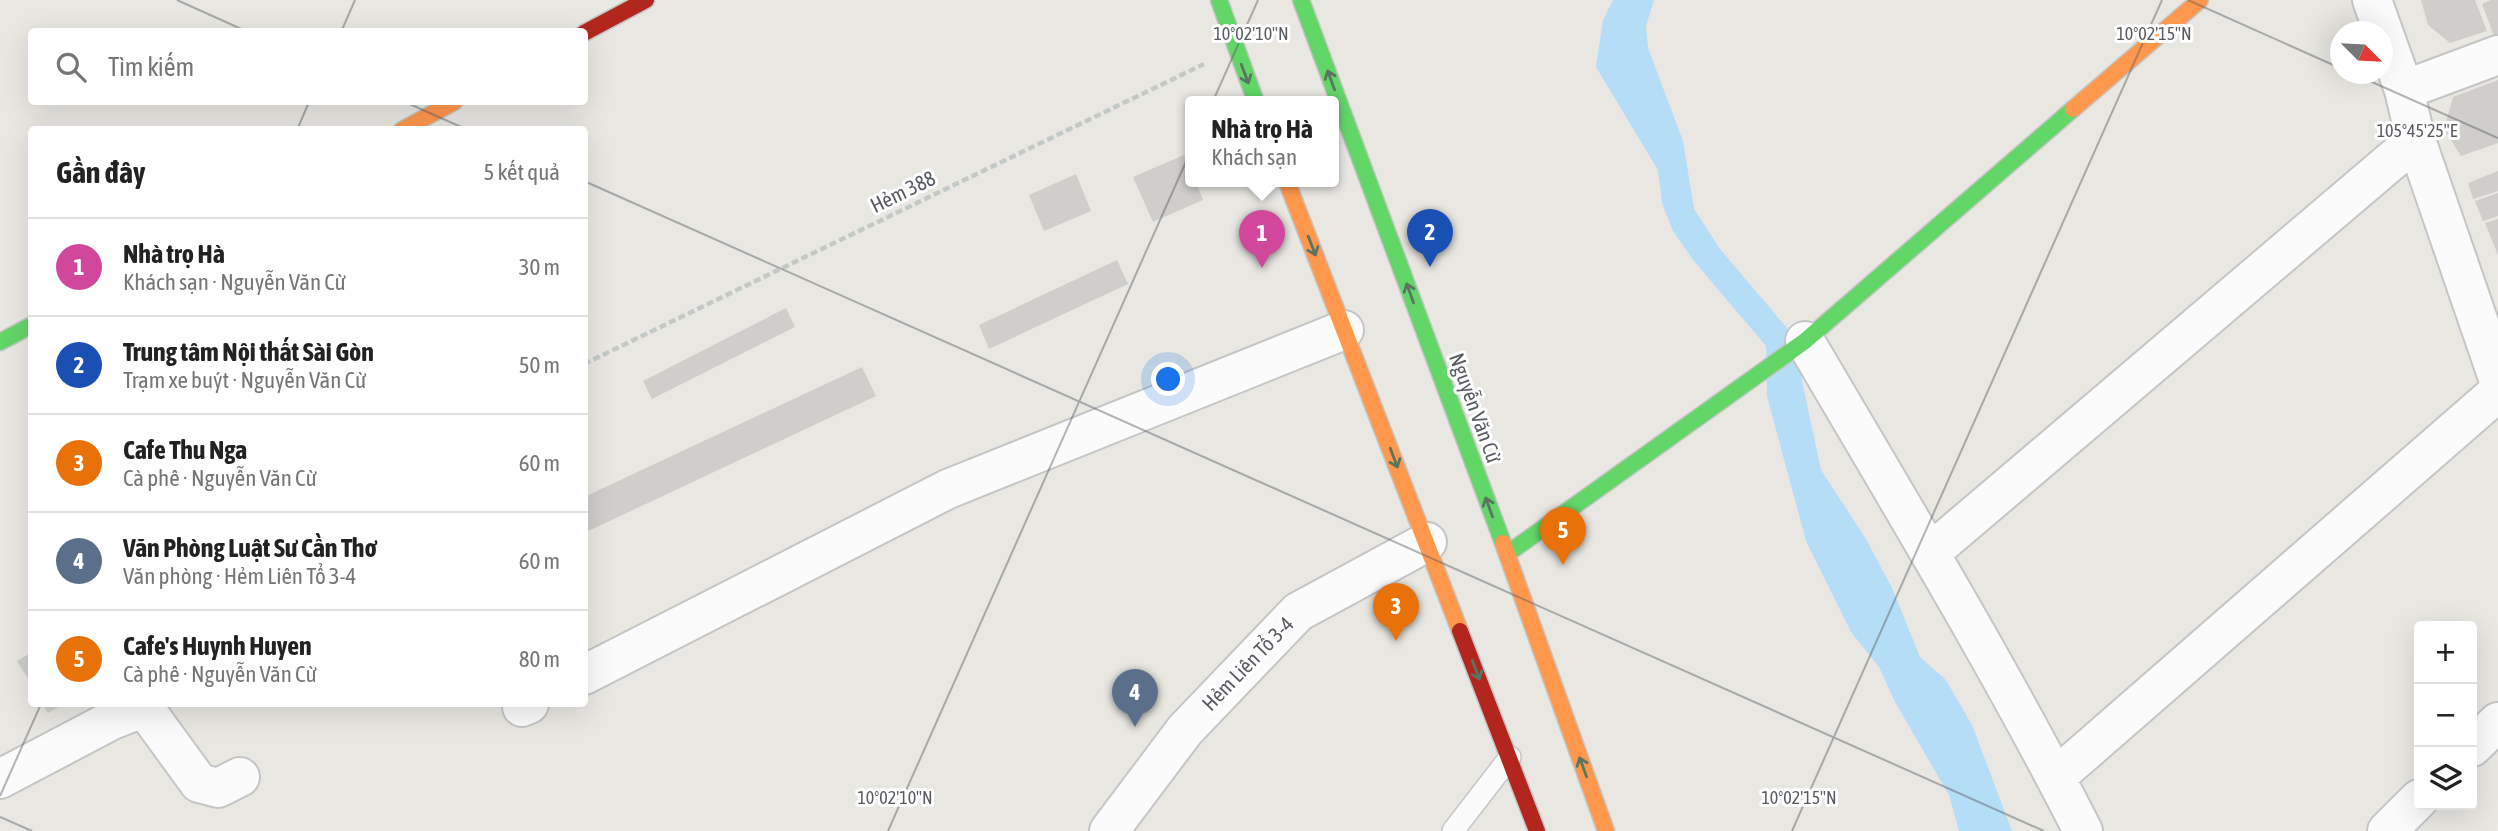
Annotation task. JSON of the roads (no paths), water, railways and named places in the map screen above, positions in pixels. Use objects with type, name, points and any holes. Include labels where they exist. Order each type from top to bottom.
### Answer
[{"type":"main road","points":[[588,31],[646,0]]},
{"type":"main road","points":[[1219,0],[1254,96]]},
{"type":"main road","name":"Nguyễn Văn Cừ","points":[[1301,0],[1337,96]]},
{"type":"main road","points":[[1507,554],[1803,343],[2200,0]]},
{"type":"main road","name":"Nguyễn Văn Cừ","points":[[1339,102],[1507,554],[1606,831]]},
{"type":"main road","points":[[409,126],[448,105]]},
{"type":"main road","points":[[1289,187],[1537,831]]},
{"type":"main road","points":[[0,342],[28,327]]},
{"type":"street","points":[[2372,0],[2404,90],[2416,140],[2498,378]]},
{"type":"street","points":[[2404,90],[2498,55]]},
{"type":"street","points":[[1930,553],[2416,140]]},
{"type":"street","points":[[588,673],[948,489],[1344,330]]},
{"type":"street","points":[[1803,343],[1930,553],[2056,777],[2083,831]]},
{"type":"street","points":[[2056,777],[2498,392]]},
{"type":"street","name":"Hẻm Liên Tổ 3-4","points":[[1109,831],[1185,730],[1298,612],[1427,542]]},
{"type":"street","points":[[0,779],[112,720],[135,711],[148,713],[199,783],[218,788],[240,778]]},
{"type":"street","points":[[2477,742],[2498,722]]},
{"type":"street","points":[[2387,831],[2414,804]]},
{"type":"lane","points":[[1453,831],[1510,757]]},
{"type":"water","points":[[1613,0],[1654,0],[1646,26],[1648,48],[1683,141],[1694,209],[1720,249],[1792,334],[1821,470],[1866,539],[1892,588],[1920,657],[1946,680],[1972,725],[2012,831],[1959,831],[1949,795],[1895,702],[1879,667],[1851,632],[1806,541],[1767,396],[1766,346],[1694,261],[1673,231],[1662,203],[1658,170],[1596,67],[1603,20]]},
{"type":"place","name":"Trung tâm Nội thất Sài Gòn","points":[[1430,267]]},
{"type":"place","name":"Nhà trọ Hà","points":[[1262,268]]},
{"type":"place","name":"Cafe's Huynh Huyen","points":[[1563,565]]},
{"type":"place","name":"Cafe Thu Nga","points":[[1396,641]]},
{"type":"place","name":"Văn Phòng Luật Sư Cần Thơ","points":[[1135,727]]}]
